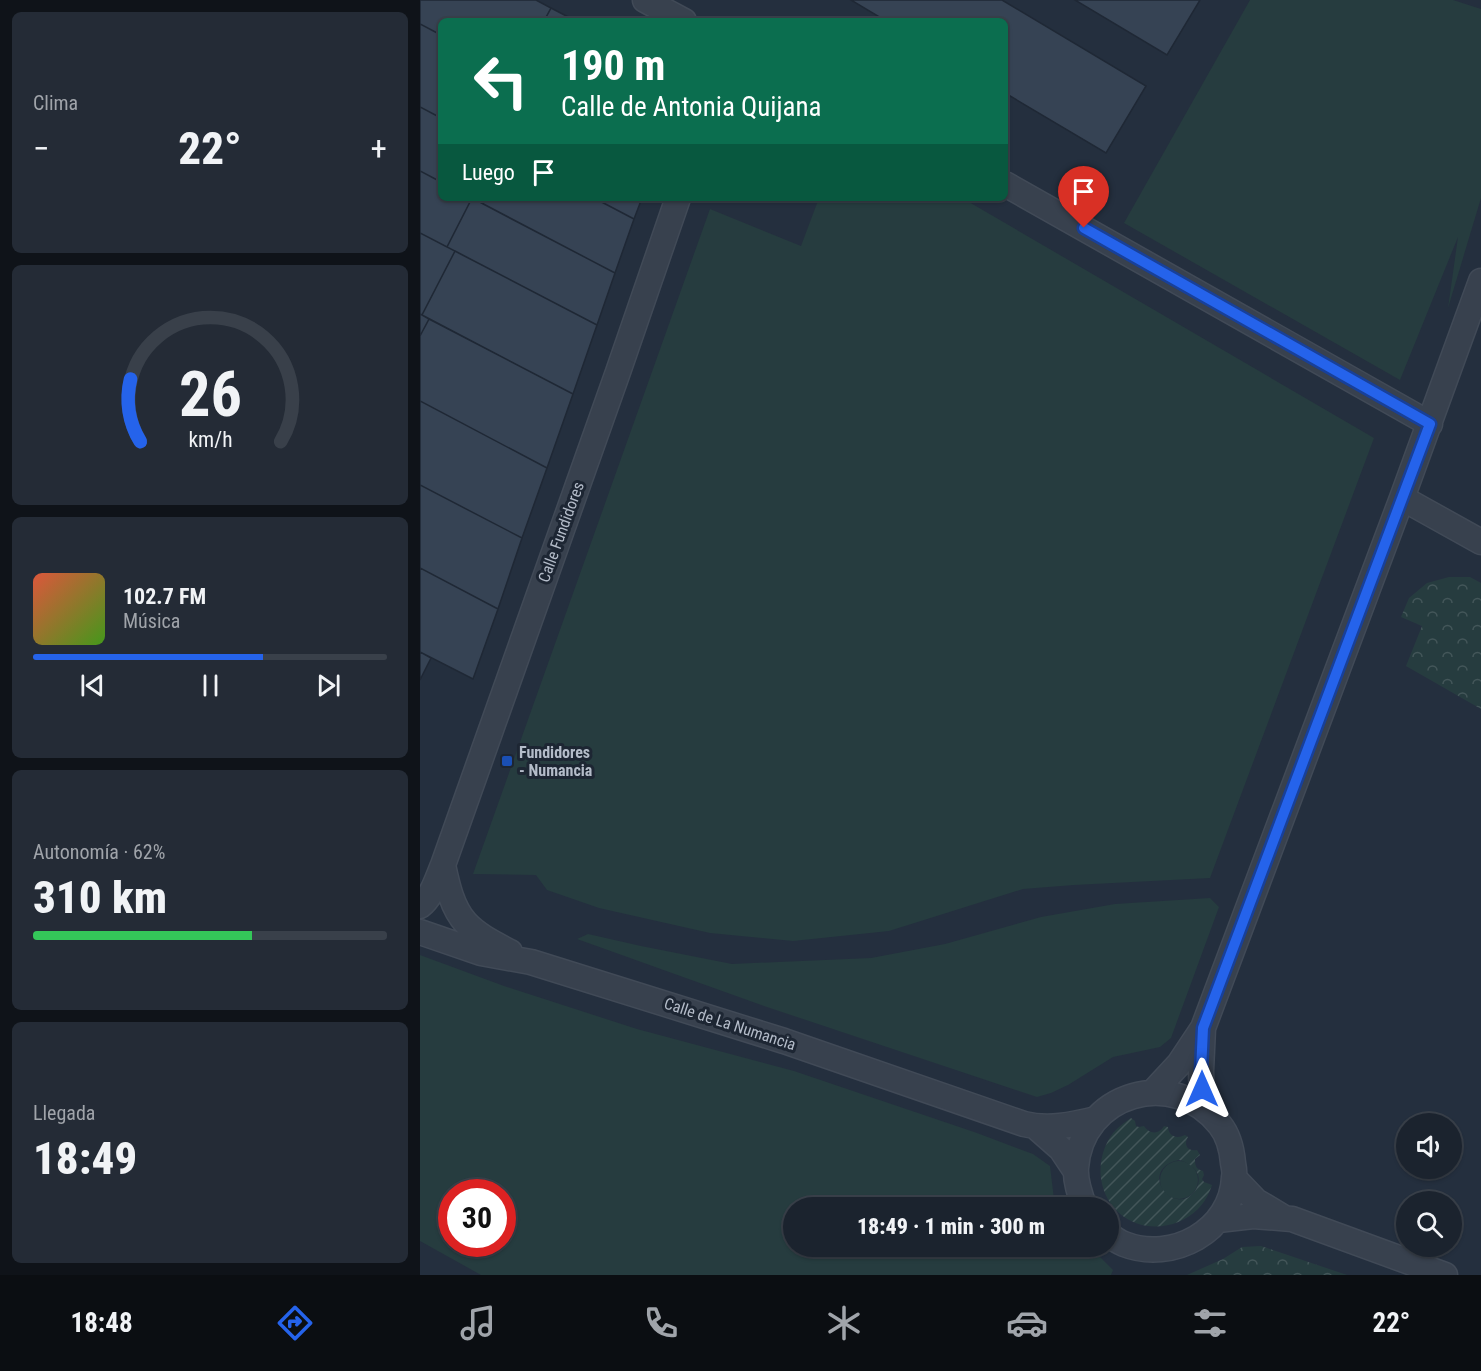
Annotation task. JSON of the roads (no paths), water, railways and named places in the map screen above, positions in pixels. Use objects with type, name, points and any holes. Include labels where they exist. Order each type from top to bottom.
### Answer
[{"type":"street","points":[[645,0],[678,18]]},
{"type":"street","points":[[1008,185],[1430,424]]},
{"type":"street","name":"Calle Fundidores","points":[[420,906],[432,890],[443,865],[677,201]]},
{"type":"street","points":[[1153,1092],[1179,1064],[1203,1028],[1430,424],[1481,281]]},
{"type":"street","points":[[1402,498],[1481,542]]},
{"type":"street","points":[[443,865],[447,887],[465,922],[486,939],[531,962]]},
{"type":"street","name":"Calle de La Numancia","points":[[420,932],[481,953],[531,962],[784,1041],[1036,1127],[1068,1126],[1096,1119]]},
{"type":"street","points":[[1202,1107],[1203,1028]]},
{"type":"street","points":[[1080,1197],[1075,1170],[1078,1150],[1096,1119],[1108,1108],[1129,1096],[1153,1092],[1179,1095],[1202,1107],[1221,1126],[1232,1151],[1234,1178],[1229,1200],[1218,1220],[1199,1238],[1175,1248],[1148,1251],[1119,1241]]},
{"type":"street","name":"Calle de La Numancia","points":[[1036,1127],[1061,1149],[1075,1170]]},
{"type":"street","points":[[1234,1178],[1256,1201],[1285,1218]]},
{"type":"street","points":[[1218,1220],[1253,1216],[1285,1218],[1445,1275]]},
{"type":"place","name":"Fundidores - Numancia","points":[[507,761]]}]
